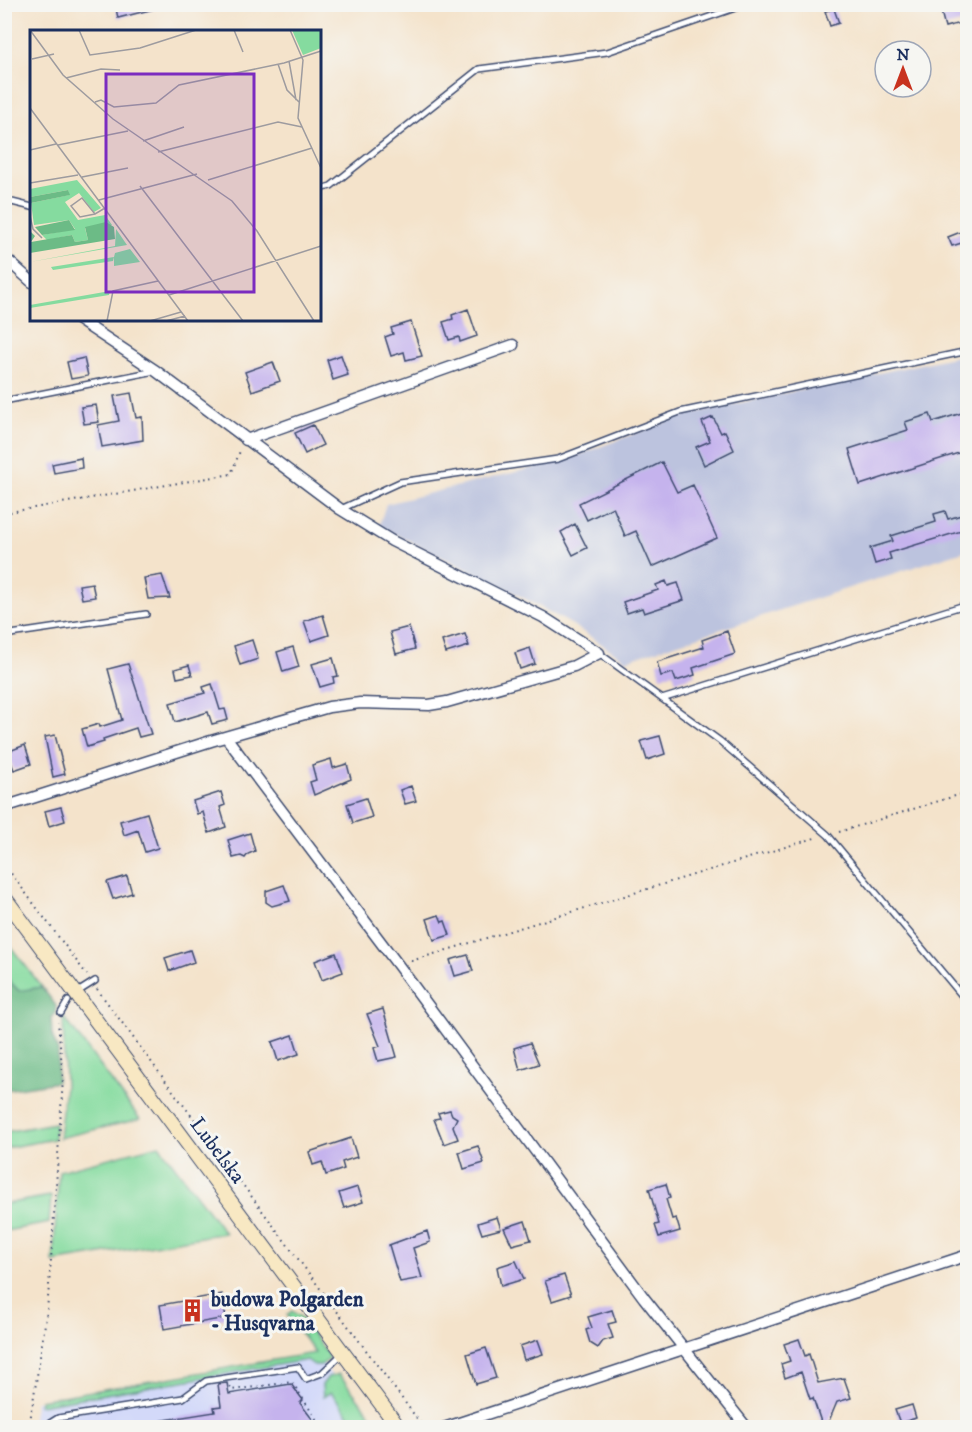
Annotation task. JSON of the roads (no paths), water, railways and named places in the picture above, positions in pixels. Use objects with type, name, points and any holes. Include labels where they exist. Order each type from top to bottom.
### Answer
[{"type":"main road","name":"Lubelska","points":[[4,897],[72,997],[399,1428]]},
{"type":"street","points":[[4,257],[30,280]]},
{"type":"street","points":[[4,807],[329,707],[360,703],[429,705],[447,702],[574,666],[599,653],[543,617],[392,541],[340,509],[156,371],[81,321]]},
{"type":"street","points":[[246,440],[513,345]]},
{"type":"street","points":[[226,737],[684,1348],[747,1428]]},
{"type":"street","points":[[444,1428],[968,1255]]},
{"type":"lane","points":[[321,189],[331,186],[479,69],[607,52],[747,4]]},
{"type":"lane","points":[[4,200],[30,206]]},
{"type":"lane","points":[[340,509],[400,482],[558,459],[680,412],[968,351]]},
{"type":"lane","points":[[4,401],[156,371]]},
{"type":"lane","points":[[662,699],[968,604]]},
{"type":"lane","points":[[4,635],[146,614]]},
{"type":"lane","points":[[599,653],[720,741],[828,835],[968,1004]]},
{"type":"lane","points":[[61,1013],[72,997],[94,982]]},
{"type":"lane","points":[[42,1428],[58,1418],[183,1398],[206,1381],[298,1366],[306,1379],[322,1373],[344,1353]]},
{"type":"place","name":"budowa Polgarden - Husqvarna","points":[[193,1311]]}]
